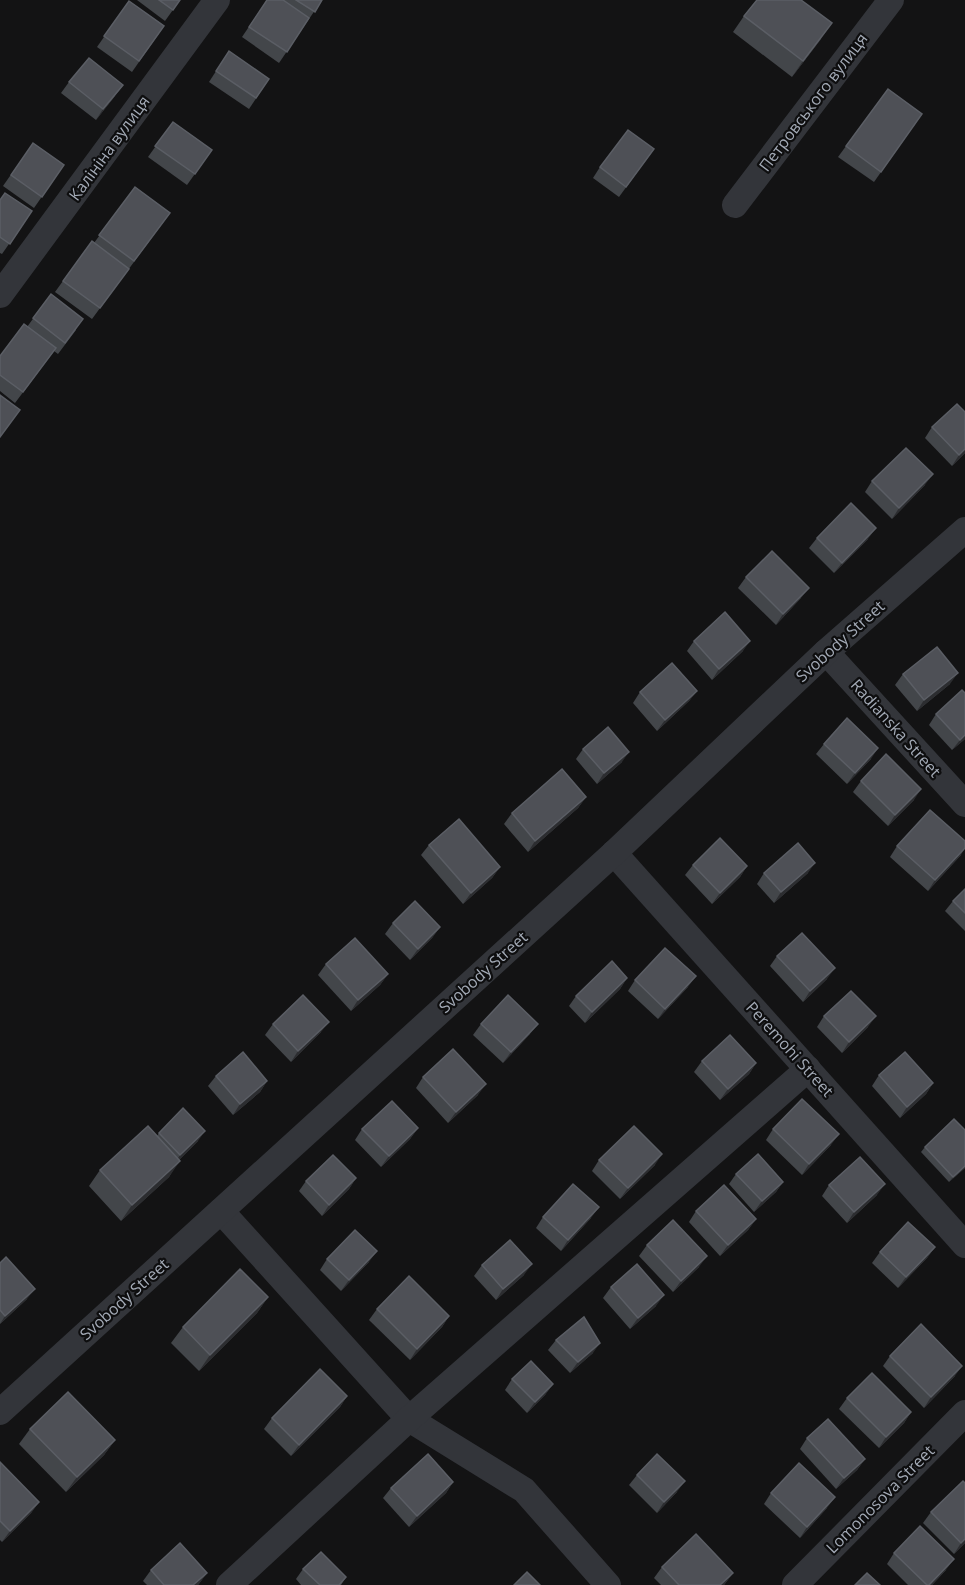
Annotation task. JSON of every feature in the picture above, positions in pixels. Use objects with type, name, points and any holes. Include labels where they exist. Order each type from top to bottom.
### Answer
[{"type":"street","name":"Калініна вулиця","points":[[0,295],[217,0]]},
{"type":"street","name":"Петровського вулиця","points":[[735,205],[891,0]]},
{"type":"street","name":"Svobody Street","points":[[0,1412],[614,853],[826,652],[965,530]]},
{"type":"street","name":"Radianska Street","points":[[826,652],[965,804]]},
{"type":"street","name":"Peremohi Street","points":[[614,853],[965,1245]]},
{"type":"street","points":[[229,1585],[409,1419],[808,1069]]},
{"type":"street","points":[[220,1211],[409,1419],[524,1490],[608,1585]]},
{"type":"street","name":"Lomonosova Street","points":[[795,1585],[965,1413]]},
{"type":"building","points":[[159,0],[180,0],[173,10]]},
{"type":"building","points":[[267,0],[283,0],[309,18],[287,52],[249,27]]},
{"type":"building","points":[[296,0],[322,0],[315,12]]},
{"type":"building","points":[[757,0],[801,0],[832,23],[803,61],[744,16]]},
{"type":"building","points":[[129,1],[164,26],[139,61],[104,36]]},
{"type":"building","points":[[229,51],[269,79],[256,98],[216,71]]},
{"type":"building","points":[[89,58],[123,85],[103,109],[69,82]]},
{"type":"building","points":[[888,89],[922,114],[881,172],[846,146]]},
{"type":"building","points":[[173,122],[212,150],[195,174],[155,146]]},
{"type":"building","points":[[628,130],[654,149],[626,187],[600,167]]},
{"type":"building","points":[[33,143],[64,165],[42,197],[11,175]]},
{"type":"building","points":[[135,187],[170,213],[134,261],[99,235]]},
{"type":"building","points":[[5,193],[32,211],[10,244],[0,237],[0,200]]},
{"type":"building","points":[[92,241],[129,269],[100,308],[63,281]]},
{"type":"building","points":[[51,294],[83,319],[65,343],[33,318]]},
{"type":"building","points":[[24,324],[56,348],[23,392],[0,375],[0,356]]},
{"type":"building","points":[[0,395],[20,410],[0,437]]},
{"type":"building","points":[[957,404],[965,412],[965,449],[959,455],[932,427]]},
{"type":"building","points":[[906,448],[933,474],[899,508],[872,481]]},
{"type":"building","points":[[851,503],[876,528],[842,563],[817,538]]},
{"type":"building","points":[[772,551],[809,588],[783,614],[746,577]]},
{"type":"building","points":[[725,612],[750,641],[719,669],[694,641]]},
{"type":"building","points":[[937,647],[958,673],[924,700],[903,674]]},
{"type":"building","points":[[672,663],[697,691],[665,720],[640,692]]},
{"type":"building","points":[[962,690],[965,693],[965,735],[960,740],[936,714]]},
{"type":"building","points":[[847,718],[878,748],[855,773],[824,744]]},
{"type":"building","points":[[608,727],[629,752],[604,773],[583,749]]},
{"type":"building","points":[[886,754],[921,789],[895,815],[861,781]]},
{"type":"building","points":[[562,769],[586,797],[535,841],[512,813]]},
{"type":"building","points":[[930,810],[965,841],[965,848],[935,880],[897,846]]},
{"type":"building","points":[[459,819],[500,867],[471,893],[429,845]]},
{"type":"building","points":[[720,838],[747,866],[720,893],[693,865]]},
{"type":"building","points":[[798,843],[815,863],[781,892],[764,873]]},
{"type":"building","points":[[965,889],[965,913],[953,901]]},
{"type":"building","points":[[415,901],[440,927],[418,949],[393,923]]},
{"type":"building","points":[[802,933],[835,968],[810,991],[777,956]]},
{"type":"building","points":[[355,938],[388,974],[358,1000],[326,964]]},
{"type":"building","points":[[665,948],[696,976],[665,1009],[635,980]]},
{"type":"building","points":[[612,961],[627,978],[592,1012],[576,996]]},
{"type":"building","points":[[851,991],[876,1016],[849,1042],[824,1016]]},
{"type":"building","points":[[303,995],[329,1022],[298,1051],[273,1024]]},
{"type":"building","points":[[508,995],[538,1024],[511,1052],[481,1024]]},
{"type":"building","points":[[730,1035],[756,1063],[728,1089],[702,1061]]},
{"type":"building","points":[[453,1049],[486,1084],[456,1112],[423,1077]]},
{"type":"building","points":[[243,1052],[267,1081],[240,1104],[216,1076]]},
{"type":"building","points":[[905,1052],[933,1083],[907,1107],[879,1075]]},
{"type":"building","points":[[802,1099],[839,1134],[809,1164],[773,1129]]},
{"type":"building","points":[[392,1101],[418,1128],[389,1156],[362,1129]]},
{"type":"building","points":[[183,1108],[205,1131],[180,1155],[159,1133]]},
{"type":"building","points":[[954,1119],[965,1130],[965,1166],[953,1177],[925,1147]]},
{"type":"building","points":[[148,1126],[180,1161],[132,1205],[100,1170]]},
{"type":"building","points":[[634,1126],[662,1154],[628,1188],[599,1160]]},
{"type":"building","points":[[758,1154],[783,1182],[762,1201],[736,1174]]},
{"type":"building","points":[[333,1155],[356,1178],[329,1205],[306,1181]]},
{"type":"building","points":[[860,1157],[885,1184],[854,1212],[829,1185]]},
{"type":"building","points":[[573,1184],[599,1207],[568,1240],[543,1217]]},
{"type":"building","points":[[724,1185],[756,1219],[728,1245],[696,1211]]},
{"type":"building","points":[[673,1220],[707,1256],[681,1281],[647,1245]]},
{"type":"building","points":[[908,1222],[935,1247],[906,1277],[880,1252]]},
{"type":"building","points":[[355,1230],[377,1251],[349,1280],[327,1259]]},
{"type":"building","points":[[510,1240],[532,1264],[503,1289],[482,1265]]},
{"type":"building","points":[[6,1257],[35,1289],[5,1316],[0,1310],[0,1263]]},
{"type":"building","points":[[637,1264],[664,1295],[638,1318],[611,1287]]},
{"type":"building","points":[[240,1269],[268,1297],[210,1355],[183,1327]]},
{"type":"building","points":[[409,1276],[449,1316],[417,1349],[377,1309]]},
{"type":"building","points":[[584,1317],[600,1343],[578,1362],[556,1340]]},
{"type":"building","points":[[921,1324],[962,1366],[931,1397],[890,1356]]},
{"type":"building","points":[[531,1361],[553,1384],[535,1402],[512,1379]]},
{"type":"building","points":[[320,1369],[347,1396],[299,1445],[272,1418]]},
{"type":"building","points":[[872,1373],[911,1412],[886,1437],[847,1398]]},
{"type":"building","points":[[68,1392],[115,1440],[77,1477],[30,1429]]},
{"type":"building","points":[[828,1419],[865,1459],[844,1478],[807,1438]]},
{"type":"building","points":[[428,1454],[453,1482],[417,1516],[391,1488]]},
{"type":"building","points":[[657,1454],[685,1481],[664,1502],[637,1475]]},
{"type":"building","points":[[0,1462],[39,1502],[10,1531],[0,1521]]},
{"type":"building","points":[[799,1463],[835,1497],[807,1527],[771,1493]]},
{"type":"building","points":[[963,1481],[965,1483],[965,1539],[961,1543],[931,1512]]},
{"type":"building","points":[[920,1526],[954,1559],[929,1585],[894,1553]]},
{"type":"building","points":[[696,1534],[733,1573],[720,1585],[679,1585],[662,1567]]},
{"type":"building","points":[[180,1543],[207,1573],[193,1585],[164,1585],[151,1570]]},
{"type":"building","points":[[321,1552],[346,1577],[339,1585],[320,1585],[303,1569]]},
{"type":"building","points":[[527,1572],[540,1585],[514,1585]]},
{"type":"building","points":[[867,1573],[880,1585],[855,1585]]}]
